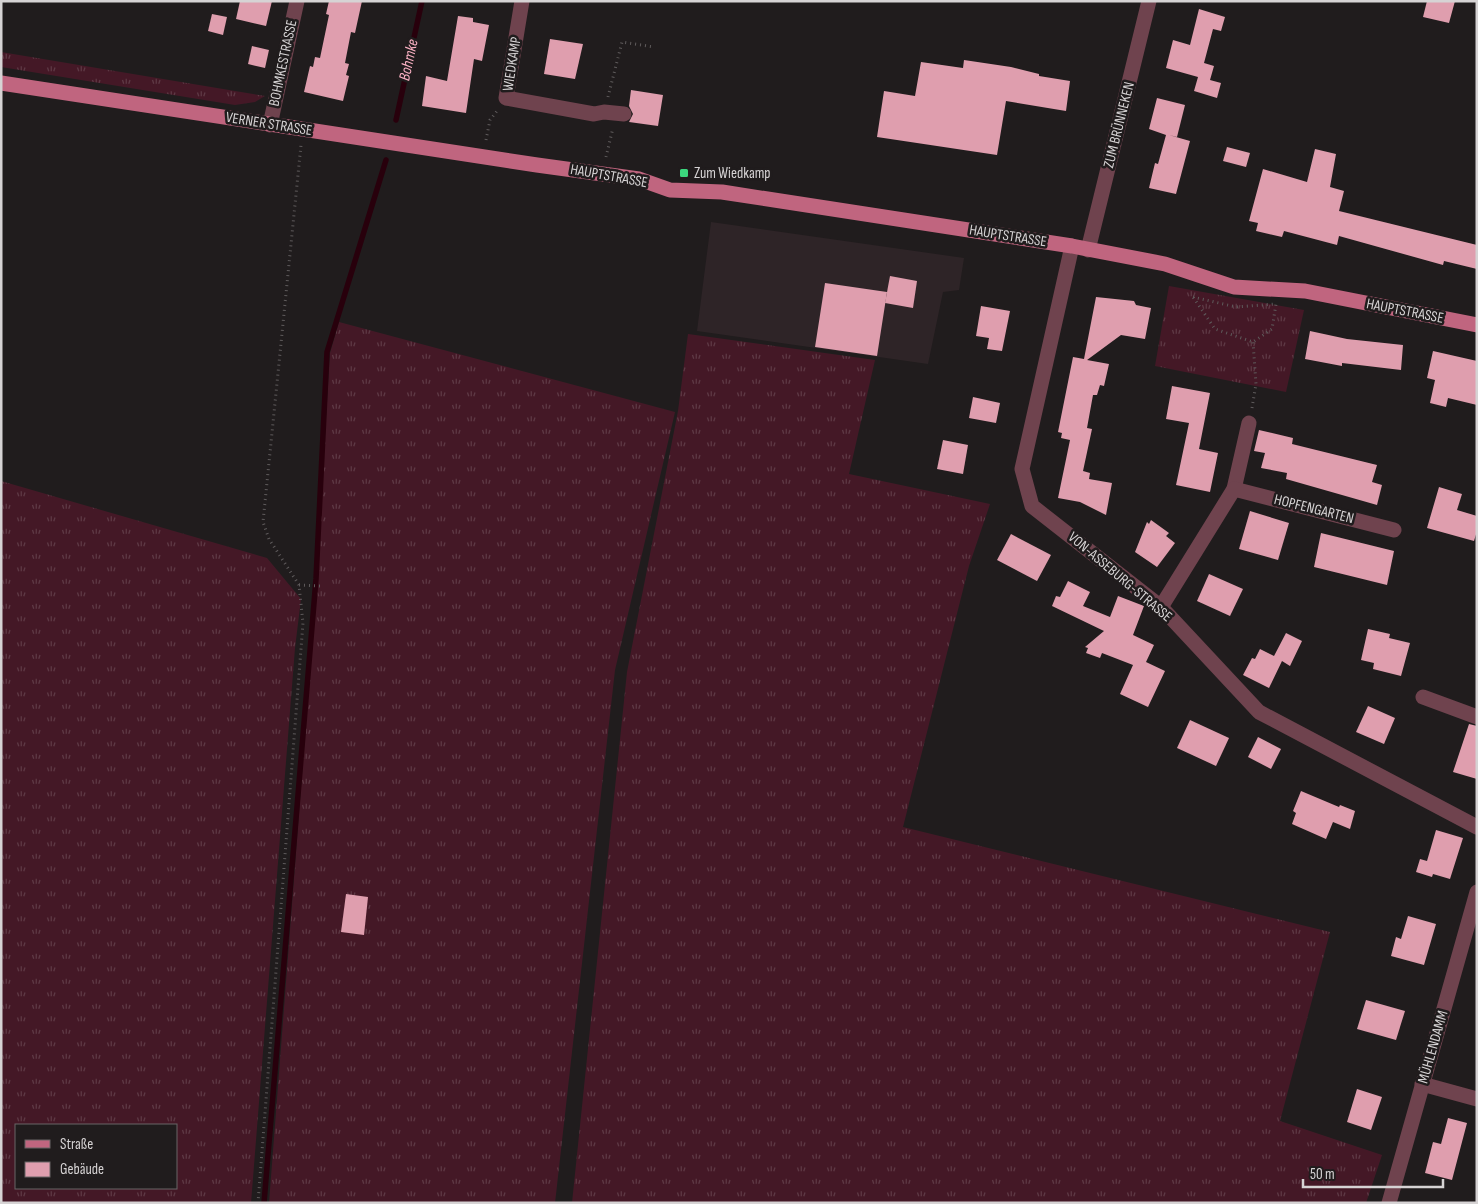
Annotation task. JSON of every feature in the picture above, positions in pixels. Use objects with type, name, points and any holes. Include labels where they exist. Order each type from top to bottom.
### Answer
[{"type":"main road","name":"VERNER STRASSE","points":[[1,83],[536,165]]},
{"type":"main road","name":"HAUPTSTRASSE","points":[[536,165],[640,180],[670,190],[722,192],[1072,246],[1165,264],[1234,287],[1305,291],[1477,325]]},
{"type":"street","name":"BOHMKESTRASSE","points":[[270,124],[297,1]]},
{"type":"street","name":"WIEDKAMP","points":[[522,1],[506,98],[609,113]]},
{"type":"street","name":"ZUM BRÜNNEKEN","points":[[1088,250],[1149,1]]},
{"type":"street","name":"VON-ASSEBURG-STRASSE","points":[[1072,246],[1022,469],[1032,506],[1161,607],[1259,712],[1477,827]]},
{"type":"street","points":[[1161,607],[1234,489],[1249,422]]},
{"type":"street","name":"HOPFENGARTEN","points":[[1234,489],[1394,530]]},
{"type":"street","points":[[1423,697],[1477,717]]},
{"type":"street","name":"MÜHLENDAMM","points":[[1389,1203],[1477,892]]},
{"type":"street","points":[[1422,1084],[1477,1099]]},
{"type":"path","points":[[606,157],[612,134],[609,113],[622,42],[654,47]]},
{"type":"path","points":[[486,140],[490,120],[506,98]]},
{"type":"path","points":[[258,1203],[303,624],[299,585],[269,539],[263,522],[303,130]]},
{"type":"path","points":[[1194,297],[1215,329],[1253,342]]},
{"type":"path","points":[[1253,342],[1272,330],[1276,304]]},
{"type":"path","points":[[1249,422],[1256,384],[1253,342]]},
{"type":"path","points":[[299,585],[320,586]]},
{"type":"shaded area","points":[[711,222],[964,258],[959,290],[943,292],[928,364],[697,331]]},
{"type":"green space","points":[[1,52],[265,96],[255,102],[235,105],[1,67]]},
{"type":"green space","points":[[1169,286],[1304,310],[1286,392],[1155,366]]},
{"type":"green space","points":[[339,322],[675,412],[615,670],[555,1203],[269,1203],[314,619],[330,353]]},
{"type":"green space","points":[[688,334],[875,360],[849,474],[990,504],[969,566],[903,827],[1330,932],[1280,1121],[1382,1155],[1366,1203],[572,1203],[627,672],[678,411]]},
{"type":"green space","points":[[1,481],[267,558],[301,599],[295,648],[251,1203],[1,1203]]},
{"type":"building","points":[[240,1],[272,1],[266,26],[236,19]]},
{"type":"building","points":[[329,1],[362,1],[355,33],[351,32],[345,63],[349,64],[346,75],[349,76],[343,101],[304,92],[310,66],[313,67],[315,57],[320,58],[329,15],[326,14]]},
{"type":"building","points":[[1427,1],[1455,1],[1449,23],[1423,17]]},
{"type":"building","points":[[1199,9],[1225,17],[1221,31],[1213,29],[1204,63],[1214,66],[1210,80],[1221,83],[1217,98],[1194,91],[1198,77],[1166,68],[1173,40],[1190,45]]},
{"type":"building","points":[[212,14],[227,17],[223,35],[208,31]]},
{"type":"building","points":[[458,16],[473,18],[473,22],[489,25],[482,61],[474,59],[466,113],[422,106],[426,76],[447,81]]},
{"type":"building","points":[[550,39],[583,44],[575,79],[544,74]]},
{"type":"building","points":[[252,46],[269,50],[265,68],[248,64]]},
{"type":"building","points":[[964,60],[1011,67],[1039,74],[1039,76],[1070,81],[1066,111],[1006,101],[997,155],[877,137],[884,91],[915,96],[921,62],[963,68]]},
{"type":"building","points":[[631,90],[663,95],[658,126],[629,122],[633,114],[629,106]]},
{"type":"building","points":[[1157,98],[1185,105],[1177,137],[1169,135],[1190,141],[1176,194],[1149,188],[1155,163],[1158,164],[1166,135],[1149,129]]},
{"type":"building","points":[[1227,147],[1250,153],[1246,167],[1223,161]]},
{"type":"building","points":[[1315,149],[1336,154],[1330,187],[1344,191],[1339,211],[1477,245],[1477,269],[1444,261],[1443,265],[1339,236],[1337,245],[1284,231],[1282,237],[1256,231],[1258,223],[1249,221],[1263,169],[1307,182]]},
{"type":"building","points":[[890,276],[917,281],[913,308],[885,303]]},
{"type":"building","points":[[825,283],[887,292],[877,356],[815,347]]},
{"type":"building","points":[[1096,297],[1134,301],[1136,305],[1151,308],[1145,339],[1121,335],[1087,360],[1109,364],[1104,386],[1100,385],[1097,395],[1093,395],[1087,428],[1092,429],[1083,471],[1090,473],[1089,479],[1112,483],[1106,515],[1080,502],[1058,498],[1070,440],[1061,438],[1062,433],[1058,432],[1073,357],[1084,359]]},
{"type":"building","points":[[981,306],[1010,311],[1002,351],[987,349],[989,338],[976,336]]},
{"type":"building","points":[[1310,331],[1347,339],[1403,345],[1401,370],[1342,363],[1342,366],[1305,359]]},
{"type":"building","points":[[1433,351],[1477,361],[1477,405],[1448,398],[1446,407],[1430,403],[1435,380],[1427,378]]},
{"type":"building","points":[[1172,386],[1210,393],[1199,449],[1218,453],[1210,492],[1176,485],[1189,423],[1166,419]]},
{"type":"building","points":[[973,397],[1000,403],[996,423],[969,418]]},
{"type":"building","points":[[1259,430],[1293,438],[1292,444],[1377,465],[1372,482],[1382,485],[1377,505],[1286,479],[1287,473],[1261,468],[1265,453],[1254,451]]},
{"type":"building","points":[[943,440],[968,445],[963,474],[937,469]]},
{"type":"building","points":[[1439,487],[1462,494],[1457,510],[1477,516],[1477,531],[1474,541],[1427,528]]},
{"type":"building","points":[[1250,511],[1289,523],[1278,560],[1239,549]]},
{"type":"building","points":[[1151,520],[1169,533],[1166,536],[1175,543],[1157,567],[1135,552],[1147,522],[1149,524]]},
{"type":"building","points":[[1321,533],[1394,551],[1387,585],[1314,567]]},
{"type":"building","points":[[1011,534],[1051,555],[1037,581],[997,560]]},
{"type":"building","points":[[1209,574],[1243,589],[1230,616],[1197,601]]},
{"type":"building","points":[[1068,581],[1090,592],[1083,606],[1110,617],[1118,596],[1144,606],[1133,635],[1154,645],[1146,662],[1165,671],[1148,707],[1120,694],[1133,665],[1102,653],[1100,658],[1086,653],[1088,648],[1085,647],[1104,631],[1052,606],[1056,596],[1060,597]]},
{"type":"building","points":[[1368,629],[1390,634],[1389,638],[1410,643],[1401,676],[1373,669],[1374,663],[1361,660]]},
{"type":"building","points":[[1286,633],[1302,641],[1290,666],[1282,661],[1269,688],[1243,675],[1252,658],[1255,659],[1260,649],[1274,656]]},
{"type":"building","points":[[1368,706],[1395,718],[1384,744],[1356,732]]},
{"type":"building","points":[[1190,720],[1229,738],[1216,766],[1177,748]]},
{"type":"building","points":[[1469,724],[1477,726],[1477,779],[1453,772]]},
{"type":"building","points":[[1258,737],[1281,749],[1271,769],[1248,757]]},
{"type":"building","points":[[1301,791],[1339,807],[1340,805],[1355,811],[1350,829],[1333,822],[1326,839],[1292,824],[1296,813],[1293,811]]},
{"type":"building","points":[[1436,830],[1463,838],[1450,879],[1433,874],[1432,877],[1416,872],[1420,859],[1427,861]]},
{"type":"building","points":[[346,894],[368,897],[364,935],[341,932]]},
{"type":"building","points":[[1408,916],[1436,924],[1424,965],[1391,956],[1396,937],[1401,939]]},
{"type":"building","points":[[1366,1000],[1405,1011],[1396,1040],[1357,1029]]},
{"type":"building","points":[[1357,1089],[1382,1097],[1371,1130],[1347,1122]]},
{"type":"building","points":[[1448,1118],[1467,1123],[1452,1180],[1425,1173],[1433,1142],[1441,1144]]},
{"type":"waterway","name":"Bohmke","points":[[396,120],[422,1]]},
{"type":"waterway","points":[[264,1203],[316,579],[327,352],[386,160]]},
{"type":"place","name":"Zum Wiedkamp","points":[[684,173]]}]
